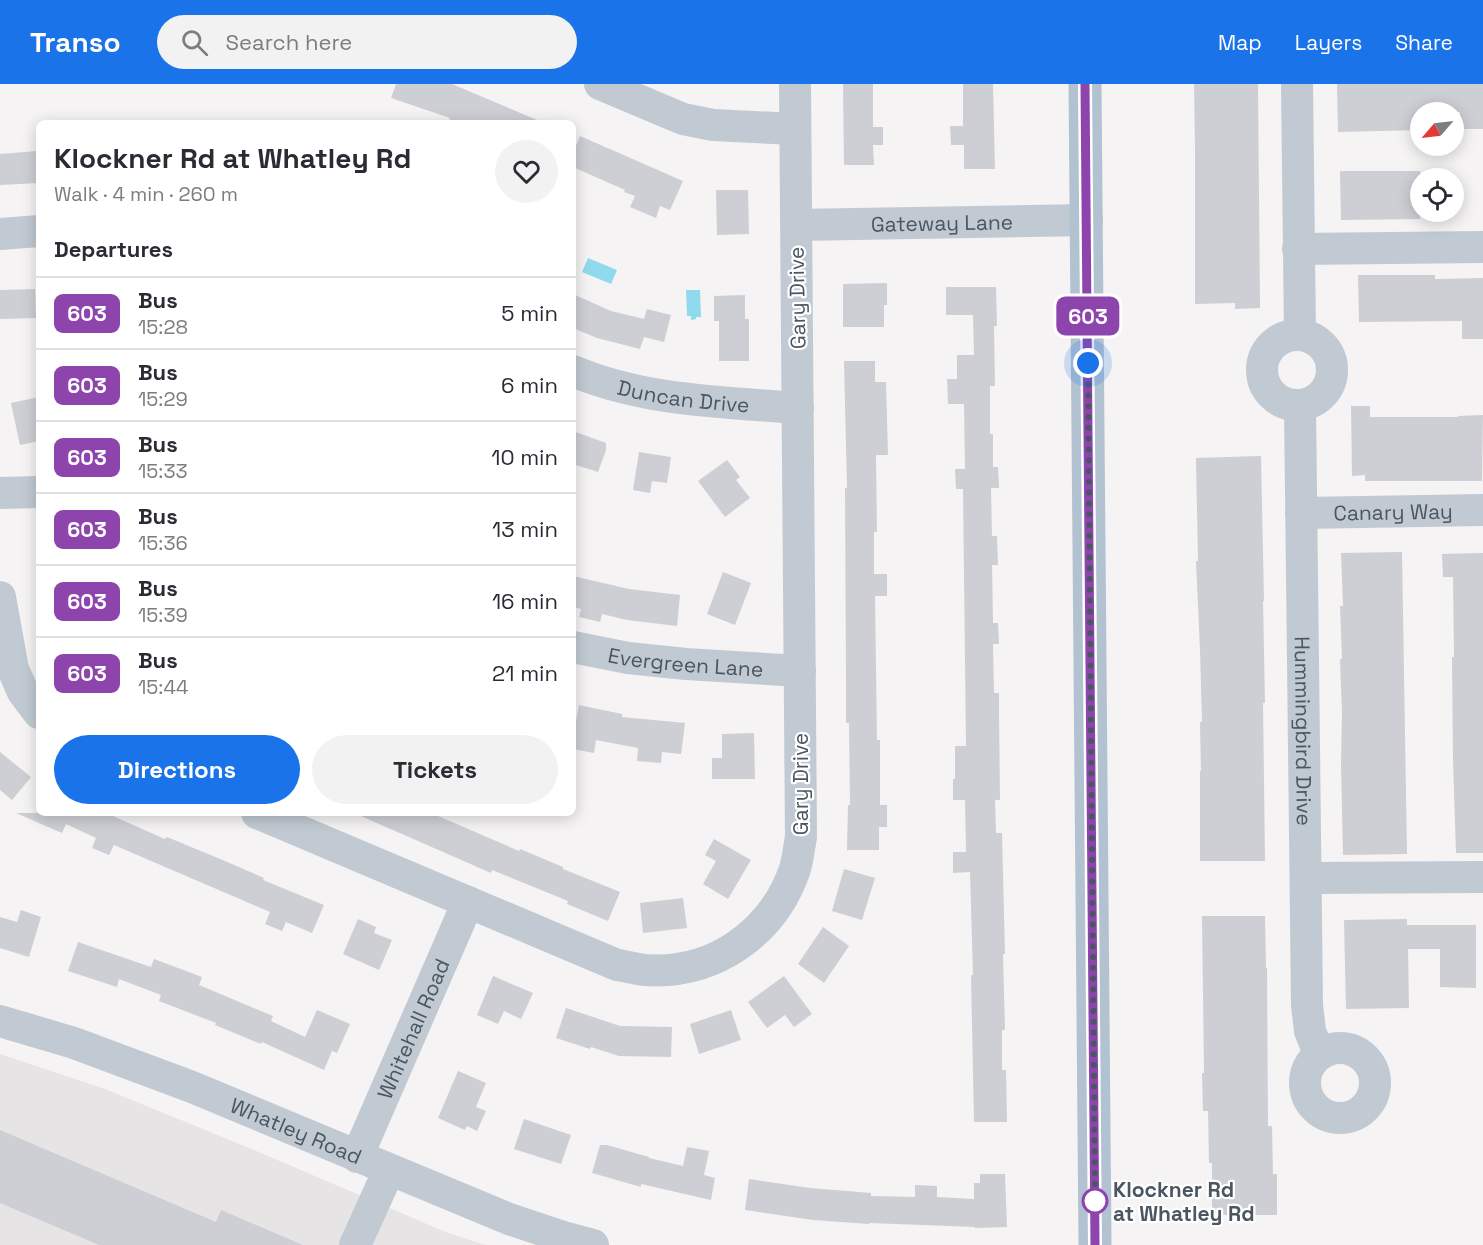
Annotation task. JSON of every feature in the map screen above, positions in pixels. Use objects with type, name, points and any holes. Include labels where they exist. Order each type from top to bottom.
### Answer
[{"type":"main road","points":[[1085,84],[1095,1245]]},
{"type":"street","points":[[600,84],[683,119],[713,125],[795,129]]},
{"type":"street","name":"Gary Drive","points":[[264,816],[617,965],[644,970],[674,969],[699,964],[724,954],[750,937],[769,918],[786,892],[796,867],[801,837],[795,84]]},
{"type":"street","points":[[1297,84],[1300,335]]},
{"type":"street","name":"Gateway Lane","points":[[796,225],[1087,220]]},
{"type":"street","points":[[0,234],[36,231]]},
{"type":"street","points":[[1298,249],[1483,247]]},
{"type":"street","points":[[1288,336],[1311,337],[1328,353],[1332,364],[1329,387],[1322,396],[1300,405],[1278,400],[1264,382],[1262,370],[1269,348],[1278,340],[1288,336]]},
{"type":"street","name":"Duncan Drive","points":[[576,372],[591,379],[629,389],[676,398],[798,408]]},
{"type":"street","name":"Hummingbird Drive","points":[[1300,405],[1307,1005],[1310,1031],[1319,1054]]},
{"type":"street","points":[[0,493],[36,492]]},
{"type":"street","name":"Canary Way","points":[[1301,513],[1483,510]]},
{"type":"street","points":[[0,597],[13,669],[22,692],[36,709]]},
{"type":"street","name":"Evergreen Lane","points":[[576,648],[628,658],[800,671]]},
{"type":"street","points":[[1306,878],[1483,877]]},
{"type":"street","name":"Whitehall Road","points":[[357,1157],[468,902]]},
{"type":"street","name":"Whatley Road","points":[[0,1021],[74,1043],[192,1087],[509,1219],[593,1245]]},
{"type":"street","points":[[355,1245],[389,1170]]},
{"type":"shaded area","points":[[0,1054],[105,1089],[448,1233],[486,1245],[0,1245]]},
{"type":"water","points":[[588,258],[617,270],[611,284],[582,272]]},
{"type":"water","points":[[686,290],[700,290],[701,317],[691,320],[691,316],[687,316]]},
{"type":"building","points":[[396,84],[452,84],[537,120],[449,120],[450,118],[391,98]]},
{"type":"building","points":[[843,84],[873,84],[873,127],[883,127],[883,145],[873,145],[874,165],[844,165]]},
{"type":"building","points":[[963,84],[993,84],[995,169],[964,169],[964,145],[951,145],[950,126],[963,126]]},
{"type":"building","points":[[1194,84],[1258,84],[1260,308],[1235,309],[1235,303],[1195,304]]},
{"type":"building","points":[[1337,84],[1483,84],[1483,129],[1464,129],[1464,102],[1410,102],[1410,130],[1338,132]]},
{"type":"building","points":[[580,136],[683,181],[670,210],[660,206],[656,218],[630,207],[635,196],[576,168],[576,146]]},
{"type":"building","points":[[36,151],[36,183],[0,185],[0,154]]},
{"type":"building","points":[[1340,171],[1410,171],[1410,219],[1341,220]]},
{"type":"building","points":[[716,190],[748,190],[749,234],[717,235]]},
{"type":"building","points":[[1358,275],[1435,275],[1435,279],[1483,278],[1483,339],[1462,339],[1462,321],[1359,322]]},
{"type":"building","points":[[887,283],[884,327],[843,327],[843,284]]},
{"type":"building","points":[[946,287],[996,287],[995,386],[990,386],[990,434],[993,434],[993,467],[998,467],[999,488],[991,488],[992,536],[997,536],[998,565],[992,565],[993,623],[998,623],[999,644],[993,644],[994,693],[999,693],[1000,800],[995,800],[996,833],[1002,833],[1005,1030],[1002,1030],[1002,1070],[1006,1070],[1007,1122],[974,1122],[970,872],[953,873],[953,852],[966,852],[965,800],[953,800],[955,746],[966,746],[963,489],[956,489],[955,469],[965,469],[964,404],[948,404],[947,379],[957,379],[957,355],[974,355],[973,315],[946,315]]},
{"type":"building","points":[[35,289],[36,318],[0,319],[0,290]]},
{"type":"building","points":[[576,295],[611,311],[644,319],[647,309],[671,315],[664,342],[644,337],[640,349],[597,338],[576,329]]},
{"type":"building","points":[[745,295],[745,319],[749,319],[749,361],[719,361],[719,321],[714,321],[714,296]]},
{"type":"building","points":[[844,361],[875,361],[875,382],[886,382],[888,455],[876,455],[877,532],[874,532],[874,574],[887,574],[887,596],[875,596],[880,805],[887,805],[887,827],[879,827],[879,850],[847,850],[848,805],[850,805],[849,723],[846,723],[845,488],[847,488]]},
{"type":"building","points":[[36,398],[36,442],[20,445],[11,403]]},
{"type":"building","points":[[1351,406],[1370,406],[1370,417],[1483,415],[1482,481],[1365,481],[1365,475],[1352,476]]},
{"type":"building","points":[[576,432],[606,443],[606,450],[598,472],[576,465]]},
{"type":"building","points":[[639,452],[671,457],[667,483],[652,481],[650,493],[633,490]]},
{"type":"building","points":[[1261,456],[1265,861],[1200,861],[1200,722],[1202,722],[1196,561],[1198,561],[1196,458]]},
{"type":"building","points":[[727,460],[740,477],[736,480],[750,498],[725,517],[698,481]]},
{"type":"building","points":[[1402,552],[1407,854],[1343,855],[1341,553]]},
{"type":"building","points":[[1483,553],[1483,853],[1456,853],[1453,760],[1453,577],[1443,577],[1442,554]]},
{"type":"building","points":[[723,572],[751,583],[735,625],[707,614]]},
{"type":"building","points":[[576,577],[629,589],[680,595],[677,626],[627,620],[602,614],[600,622],[579,617],[581,609],[576,608]]},
{"type":"building","points":[[579,705],[622,714],[622,717],[685,723],[681,754],[662,752],[661,763],[637,761],[638,748],[596,740],[594,753],[576,750],[576,722]]},
{"type":"building","points":[[754,733],[755,779],[712,779],[712,758],[722,758],[722,734]]},
{"type":"building","points":[[0,752],[31,777],[12,800],[0,790]]},
{"type":"building","points":[[16,813],[36,813],[36,816],[113,816],[165,839],[167,837],[225,861],[264,878],[263,880],[324,905],[312,933],[286,922],[282,931],[265,924],[270,912],[114,845],[109,855],[92,848],[96,838],[66,824],[62,833]]},
{"type":"building","points":[[361,816],[438,816],[620,892],[608,921],[567,904],[568,901],[492,870],[491,873]]},
{"type":"building","points":[[714,839],[751,860],[728,899],[703,884],[716,861],[705,855]]},
{"type":"building","points":[[844,869],[875,878],[862,920],[832,911]]},
{"type":"building","points":[[683,898],[687,928],[643,933],[640,903]]},
{"type":"building","points":[[21,910],[41,917],[29,957],[0,948],[0,917],[17,922]]},
{"type":"building","points":[[1202,916],[1265,916],[1268,1126],[1272,1126],[1273,1174],[1277,1174],[1277,1215],[1212,1215],[1212,1163],[1209,1163],[1208,1111],[1203,1111]]},
{"type":"building","points":[[358,919],[376,927],[374,933],[392,940],[379,970],[343,954]]},
{"type":"building","points":[[1407,919],[1407,925],[1476,925],[1476,988],[1440,987],[1440,949],[1408,949],[1409,1008],[1346,1009],[1344,920]]},
{"type":"building","points":[[823,927],[849,946],[824,983],[798,964]]},
{"type":"building","points":[[78,942],[151,967],[154,959],[202,977],[199,985],[273,1016],[271,1021],[305,1037],[317,1010],[350,1024],[337,1053],[332,1051],[324,1070],[262,1042],[261,1044],[215,1025],[216,1023],[159,1001],[161,995],[119,979],[117,987],[68,971]]},
{"type":"building","points":[[493,976],[533,993],[521,1019],[504,1011],[498,1024],[477,1015]]},
{"type":"building","points":[[784,976],[812,1014],[794,1027],[785,1015],[767,1028],[748,1002]]},
{"type":"building","points":[[566,1008],[620,1026],[672,1027],[671,1057],[619,1056],[556,1038]]},
{"type":"building","points":[[731,1010],[741,1040],[699,1054],[690,1024]]},
{"type":"building","points":[[458,1071],[486,1083],[476,1107],[486,1111],[477,1131],[467,1126],[465,1130],[438,1118]]},
{"type":"building","points":[[524,1119],[571,1135],[561,1164],[514,1149]]},
{"type":"building","points":[[0,1130],[216,1222],[221,1210],[303,1245],[99,1245],[0,1203]]},
{"type":"building","points":[[600,1145],[683,1166],[687,1147],[709,1151],[704,1175],[715,1178],[711,1200],[641,1184],[641,1187],[592,1173]]},
{"type":"building","points":[[980,1174],[1005,1174],[1007,1227],[869,1224],[813,1220],[745,1210],[749,1179],[810,1188],[871,1193],[871,1196],[915,1197],[915,1185],[937,1186],[937,1197],[974,1199],[974,1183],[980,1183]]},
{"type":"bus line","name":"603","points":[[1085,84],[1095,1245]]},
{"type":"place","name":"Klockner Rd at Whatley Rd","points":[[1095,1201]]},
{"type":"route","points":[[1088,363],[1095,1201]]}]
